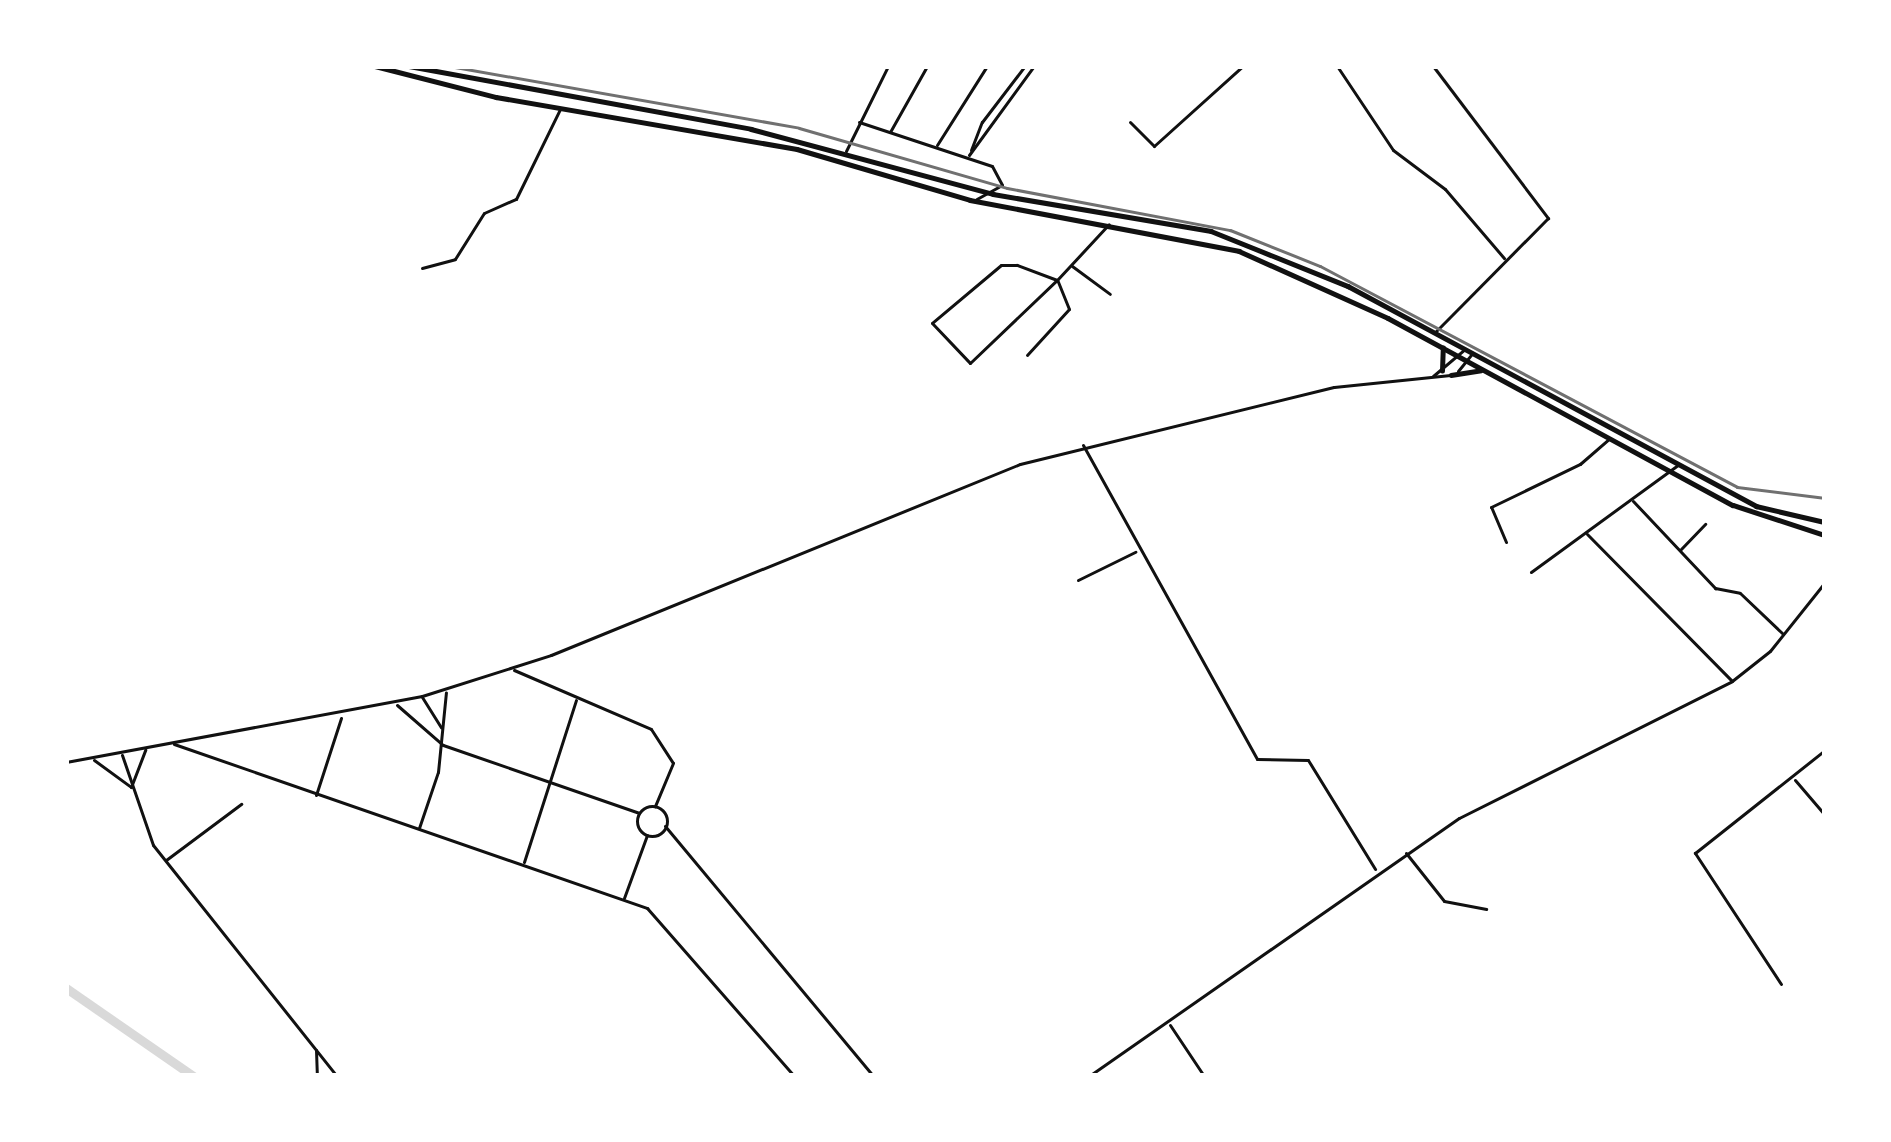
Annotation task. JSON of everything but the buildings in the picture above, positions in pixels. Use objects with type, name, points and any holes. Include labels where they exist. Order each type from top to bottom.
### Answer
[{"type":"main road","points":[[375,66],[843,162],[970,200],[1239,250],[1443,348],[1771,521],[1825,535]]},
{"type":"main road","points":[[409,66],[846,152],[993,194],[1211,231],[1308,267],[1756,506],[1825,522]]},
{"type":"main road","points":[[843,162],[846,152]]},
{"type":"main road","points":[[1442,371],[1443,348]]},
{"type":"main road","points":[[1451,375],[1484,370]]},
{"type":"street","points":[[846,152],[888,66]]},
{"type":"street","points":[[889,133],[927,66]]},
{"type":"street","points":[[936,147],[987,66]]},
{"type":"street","points":[[969,154],[1034,66]]},
{"type":"street","points":[[1130,122],[1154,146],[1243,66]]},
{"type":"street","points":[[1337,66],[1393,150],[1460,203],[1504,259]]},
{"type":"street","points":[[1433,66],[1547,214],[1544,230],[1504,259],[1435,332]]},
{"type":"street","points":[[969,154],[982,122],[1024,67]]},
{"type":"street","points":[[422,268],[455,259],[484,213],[515,199],[561,107]]},
{"type":"street","points":[[859,122],[969,154],[1002,174],[993,194],[970,200]]},
{"type":"street","points":[[1057,280],[1004,263],[932,326],[970,363],[1057,280],[1109,224]]},
{"type":"street","points":[[1071,265],[1110,294]]},
{"type":"street","points":[[1027,355],[1068,314],[1057,280]]},
{"type":"street","points":[[66,762],[341,717],[446,689],[513,669],[973,482],[1083,445],[1346,384],[1451,375],[1468,351]]},
{"type":"street","points":[[1431,377],[1463,359]]},
{"type":"street","points":[[1506,542],[1491,507],[1580,464],[1610,438]]},
{"type":"street","points":[[1083,445],[1137,551],[1257,759],[1308,760],[1376,871]]},
{"type":"street","points":[[1531,572],[1679,464]]},
{"type":"street","points":[[1633,501],[1715,587],[1740,593],[1784,634]]},
{"type":"street","points":[[1680,550],[1705,524]]},
{"type":"street","points":[[1587,533],[1732,681]]},
{"type":"street","points":[[1078,580],[1137,551]]},
{"type":"street","points":[[1089,1076],[1406,852],[1732,681],[1784,634],[1825,582]]},
{"type":"street","points":[[513,669],[637,718],[670,753],[655,806],[665,826],[873,1076]]},
{"type":"street","points":[[418,830],[443,745],[446,689]]},
{"type":"street","points":[[422,696],[443,729]]},
{"type":"street","points":[[523,865],[577,698]]},
{"type":"street","points":[[397,703],[443,745],[639,813],[655,806]]},
{"type":"street","points":[[315,796],[341,717]]},
{"type":"street","points":[[172,743],[623,900],[665,923],[794,1076]]},
{"type":"street","points":[[131,787],[146,748]]},
{"type":"street","points":[[1781,984],[1695,853],[1825,750]]},
{"type":"street","points":[[122,753],[131,787],[165,861],[337,1076]]},
{"type":"street","points":[[92,758],[131,787]]},
{"type":"street","points":[[1792,777],[1825,814]]},
{"type":"street","points":[[165,861],[241,804]]},
{"type":"street","points":[[623,900],[647,835],[639,813]]},
{"type":"street","points":[[647,835],[665,826]]},
{"type":"street","points":[[1406,852],[1444,901],[1486,909]]},
{"type":"street","points":[[1169,1023],[1204,1076]]},
{"type":"street","points":[[316,1050],[317,1076]]},
{"type":"waterway","points":[[66,988],[193,1076]]},
{"type":"tram line","points":[[449,66],[799,128],[1007,188],[1230,230],[1320,266],[1737,487],[1825,498]]}]
